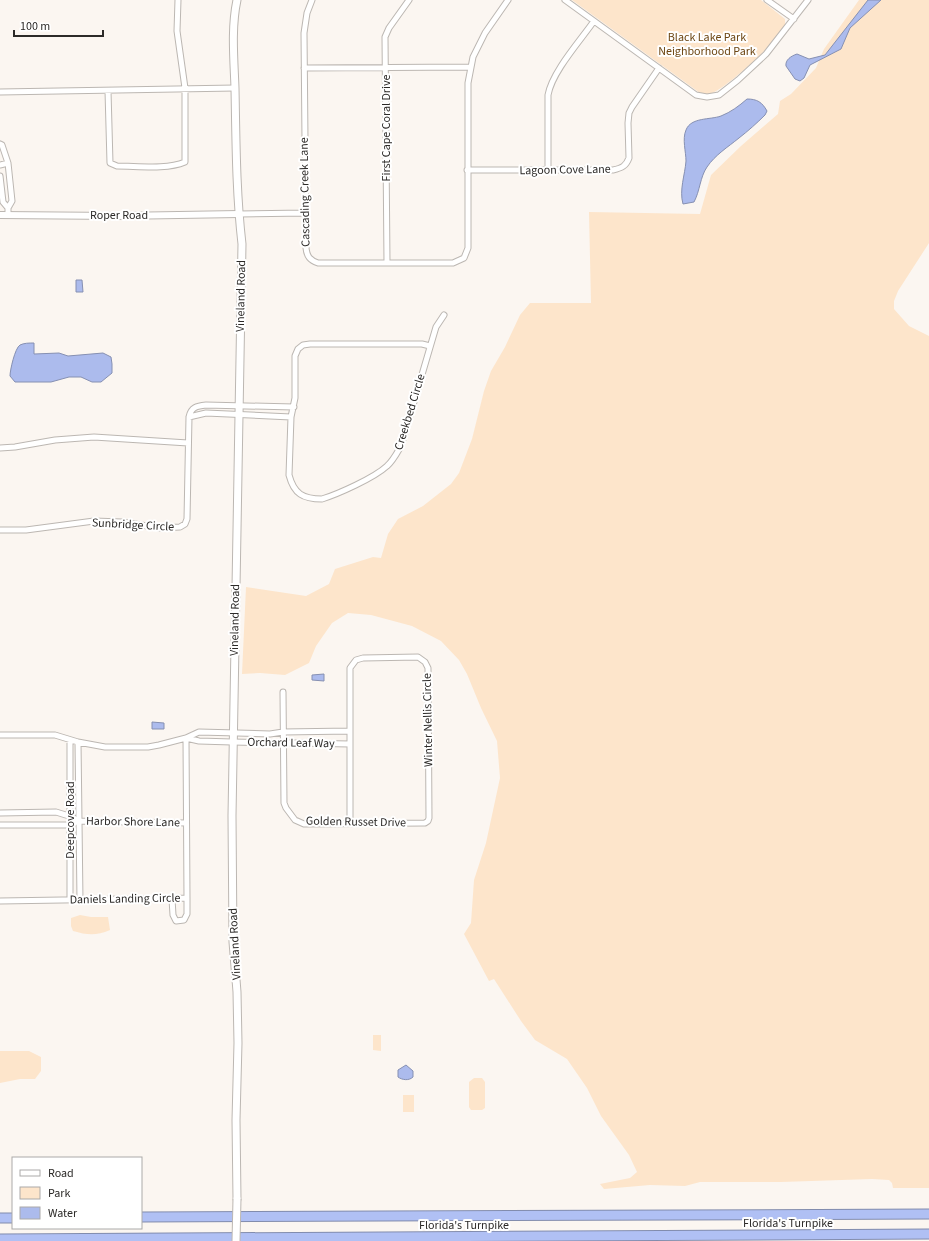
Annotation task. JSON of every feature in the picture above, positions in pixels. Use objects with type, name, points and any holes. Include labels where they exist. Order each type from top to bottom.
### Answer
[{"type":"highway","name":"Florida's Turnpike","points":[[142,1217],[929,1214]]},
{"type":"highway","points":[[0,1218],[12,1218]]},
{"type":"highway","name":"Florida's Turnpike","points":[[0,1239],[929,1234]]},
{"type":"main road","name":"Vineland Road","points":[[236,1241],[238,992],[233,942],[232,742],[242,244],[239,214],[235,88],[234,23],[237,0]]},
{"type":"street","points":[[108,91],[110,163],[117,166],[176,166],[185,162],[185,88],[177,31],[178,0]]},
{"type":"street","name":"Cascading Creek Lane","points":[[312,0],[307,13],[304,33],[305,213],[307,255],[311,260],[318,263],[453,263],[464,258],[468,248],[467,94],[471,67],[473,57],[485,33],[508,0]]},
{"type":"street","name":"First Cape Coral Drive","points":[[387,263],[385,37],[389,28],[409,0]]},
{"type":"street","points":[[565,0],[696,94],[707,97],[718,95],[766,54],[808,0]]},
{"type":"street","points":[[767,0],[794,19]]},
{"type":"street","points":[[548,170],[549,87],[554,76],[594,21]]},
{"type":"street","points":[[304,68],[471,67]]},
{"type":"street","name":"Lagoon Cove Lane","points":[[467,170],[613,170],[622,168],[627,164],[629,158],[629,113],[632,106],[659,68]]},
{"type":"street","points":[[0,92],[235,88]]},
{"type":"street","points":[[0,144],[2,145],[8,163],[12,201],[8,208],[8,215]]},
{"type":"street","points":[[0,165],[8,163]]},
{"type":"street","points":[[0,176],[3,202],[8,208]]},
{"type":"street","points":[[239,214],[305,213]]},
{"type":"street","name":"Roper Road","points":[[0,215],[118,216],[239,214]]},
{"type":"street","name":"Creekbed Circle","points":[[430,346],[422,344],[310,344],[303,345],[298,349],[295,356],[294,407],[290,417],[290,475],[291,482],[295,490],[303,496],[322,500],[378,473],[396,457],[401,446],[436,326],[444,315]]},
{"type":"street","points":[[206,404],[206,413]]},
{"type":"street","points":[[290,417],[206,413],[189,418],[190,412],[193,408],[206,404],[294,407]]},
{"type":"street","name":"Sunbridge Circle","points":[[0,530],[26,530],[94,521],[122,522],[160,528],[180,527],[185,524],[187,519],[189,418]]},
{"type":"street","points":[[0,448],[55,440],[94,437],[188,443]]},
{"type":"street","name":"Winter Nellis Circle","points":[[350,823],[350,668],[356,660],[363,658],[418,657],[425,662],[428,668],[428,821]]},
{"type":"street","name":"Golden Russet Drive","points":[[283,692],[284,803],[295,820],[304,824],[425,823],[428,821]]},
{"type":"street","name":"Orchard Leaf Way","points":[[233,733],[264,734],[284,732],[350,731]]},
{"type":"street","points":[[0,735],[55,735],[78,742],[104,747],[148,747],[186,738],[199,732],[233,733]]},
{"type":"street","points":[[206,732],[206,741]]},
{"type":"street","points":[[264,734],[264,742]]},
{"type":"street","points":[[186,738],[206,741],[232,742]]},
{"type":"street","name":"Daniels Landing Circle","points":[[0,900],[187,898],[186,738]]},
{"type":"street","name":"Deepcove Road","points":[[70,740],[70,900]]},
{"type":"street","name":"Deepcove Road","points":[[78,742],[80,900]]},
{"type":"street","name":"Orchard Leaf Way","points":[[232,742],[350,744]]},
{"type":"street","name":"Harbor Shore Lane","points":[[0,813],[56,812],[70,816],[79,822]]},
{"type":"street","name":"Harbor Shore Lane","points":[[0,825],[70,825],[79,822],[186,823]]},
{"type":"street","points":[[172,899],[173,915],[176,921],[184,920],[186,917],[187,898]]},
{"type":"green space","name":"Black Lake Park Neighborhood Park","points":[[572,0],[761,0],[785,19],[785,25],[774,41],[740,73],[719,89],[710,94],[704,94],[700,93]]},
{"type":"green space","points":[[859,0],[929,0],[929,243],[898,291],[894,301],[894,309],[909,326],[929,336],[929,1188],[893,1188],[892,1183],[889,1180],[872,1179],[781,1182],[700,1182],[685,1186],[650,1185],[604,1189],[600,1184],[630,1178],[637,1172],[629,1155],[601,1116],[587,1088],[567,1059],[535,1040],[494,979],[489,981],[464,934],[471,923],[474,880],[486,843],[500,778],[497,741],[467,674],[459,660],[441,641],[412,626],[371,615],[348,613],[332,623],[316,646],[309,663],[285,675],[260,673],[242,674],[246,587],[306,596],[329,584],[335,569],[373,557],[381,558],[388,534],[398,519],[423,506],[451,484],[459,473],[472,439],[484,391],[491,371],[505,347],[520,315],[530,303],[591,303],[589,212],[700,214],[711,175],[741,146],[778,114],[780,101],[791,94],[816,68],[824,49]]},
{"type":"green space","points":[[80,915],[91,917],[108,917],[110,930],[92,934],[73,931],[71,926],[71,918]]},
{"type":"green space","points":[[373,1035],[381,1035],[381,1051],[373,1050]]},
{"type":"green space","points":[[0,1051],[29,1051],[41,1057],[41,1071],[35,1079],[20,1079],[0,1083]]},
{"type":"green space","points":[[474,1078],[482,1078],[485,1082],[485,1108],[482,1110],[471,1110],[469,1107],[469,1082]]},
{"type":"green space","points":[[403,1095],[414,1095],[414,1112],[403,1112]]},
{"type":"water","points":[[868,0],[881,0],[850,28],[841,49],[810,65],[804,78],[800,81],[795,79],[786,66],[786,62],[789,58],[797,54],[809,59],[825,55]]},
{"type":"water","points":[[747,99],[756,100],[761,103],[767,111],[765,115],[710,163],[701,180],[694,202],[683,204],[682,188],[686,161],[684,137],[688,126],[696,121],[721,116],[735,109]]},
{"type":"water","points":[[76,280],[82,280],[83,292],[76,292]]},
{"type":"water","points":[[34,343],[34,354],[59,353],[68,356],[103,353],[111,357],[112,373],[101,382],[92,382],[81,377],[69,377],[51,382],[15,382],[10,376],[16,350],[22,344]]},
{"type":"water","points":[[324,674],[324,681],[312,680],[312,675]]},
{"type":"water","points":[[152,722],[164,723],[164,729],[152,729]]},
{"type":"water","points":[[406,1065],[413,1071],[413,1077],[406,1080],[398,1077],[398,1070]]}]
